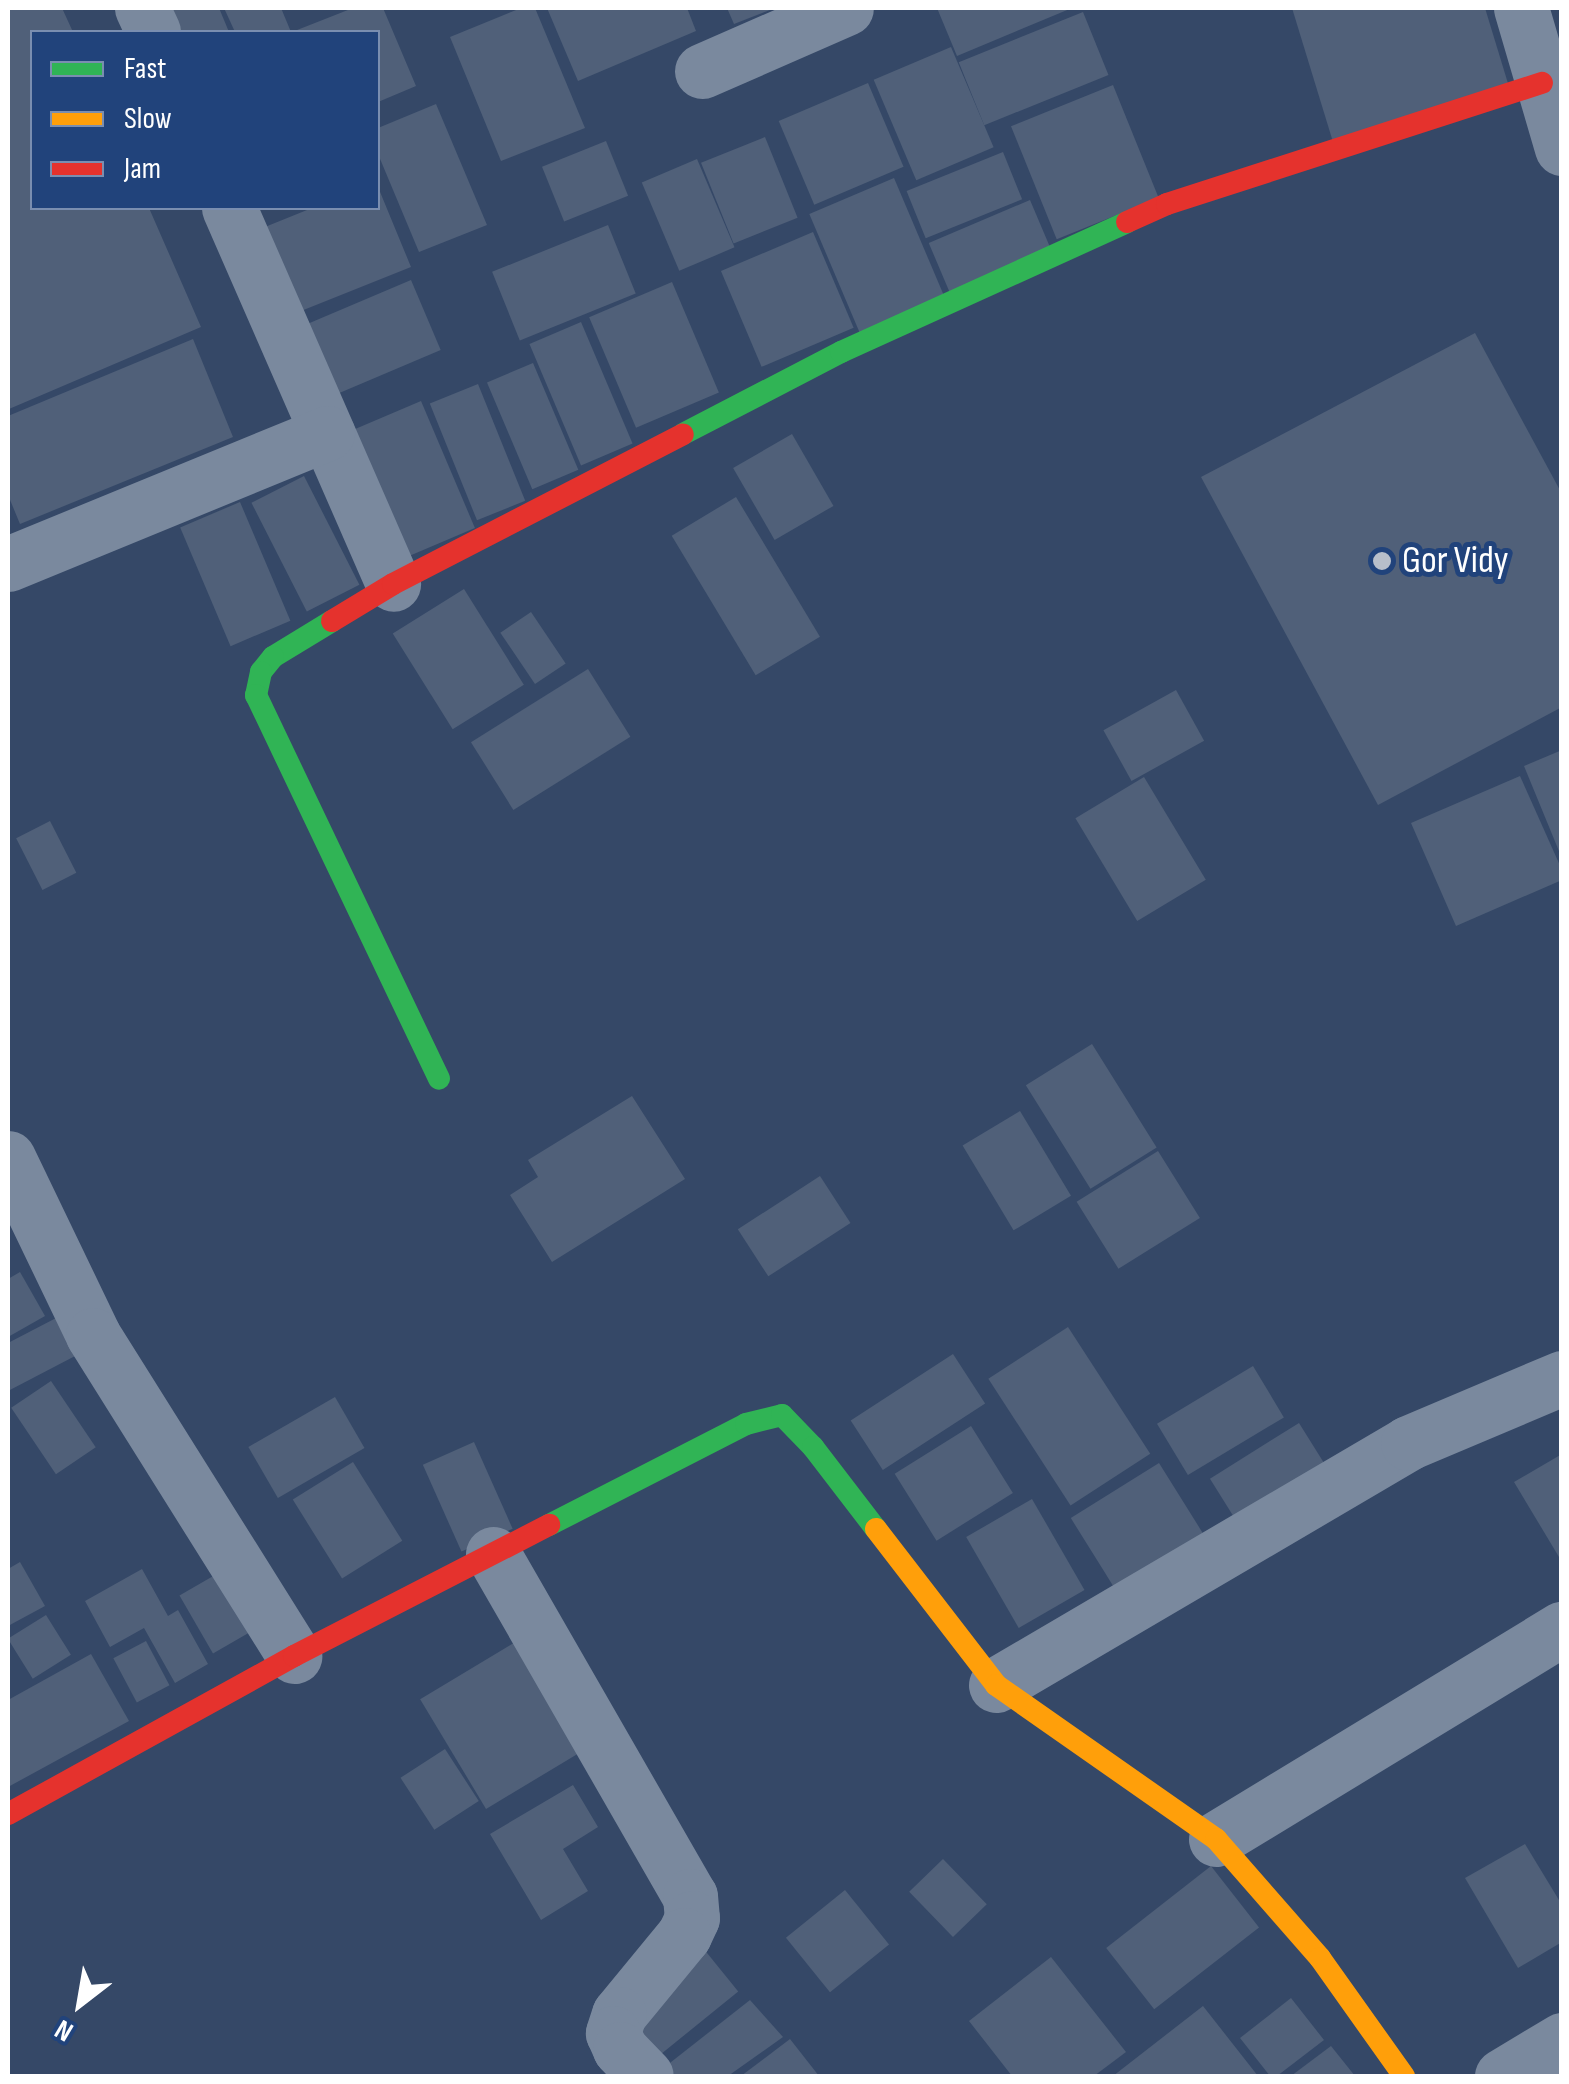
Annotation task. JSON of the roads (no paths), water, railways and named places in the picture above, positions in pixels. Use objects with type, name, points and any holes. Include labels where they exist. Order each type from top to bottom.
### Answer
[{"type":"street","points":[[702,71],[846,8]]},
{"type":"street","points":[[1521,8],[1561,147]]},
{"type":"street","points":[[439,1079],[256,695],[262,672],[273,657],[393,584],[842,352],[1168,204],[1542,83]]},
{"type":"street","points":[[230,210],[393,584]]},
{"type":"street","points":[[9,560],[327,433]]},
{"type":"street","points":[[8,1158],[94,1336],[294,1656]]},
{"type":"street","points":[[996,1685],[1408,1443],[1562,1378]]},
{"type":"street","points":[[8,1814],[294,1656],[746,1424],[782,1415],[813,1446],[996,1685],[1216,1839],[1320,1958],[1404,2076]]},
{"type":"street","points":[[492,1554],[690,1896],[692,1918],[684,1935],[619,2014],[614,2033],[620,2050],[646,2076]]},
{"type":"street","points":[[1216,1839],[1562,1629]]},
{"type":"street","points":[[1502,2076],[1562,2040]]},
{"type":"place","name":"Gor Vidy","points":[[1382,561]]}]
